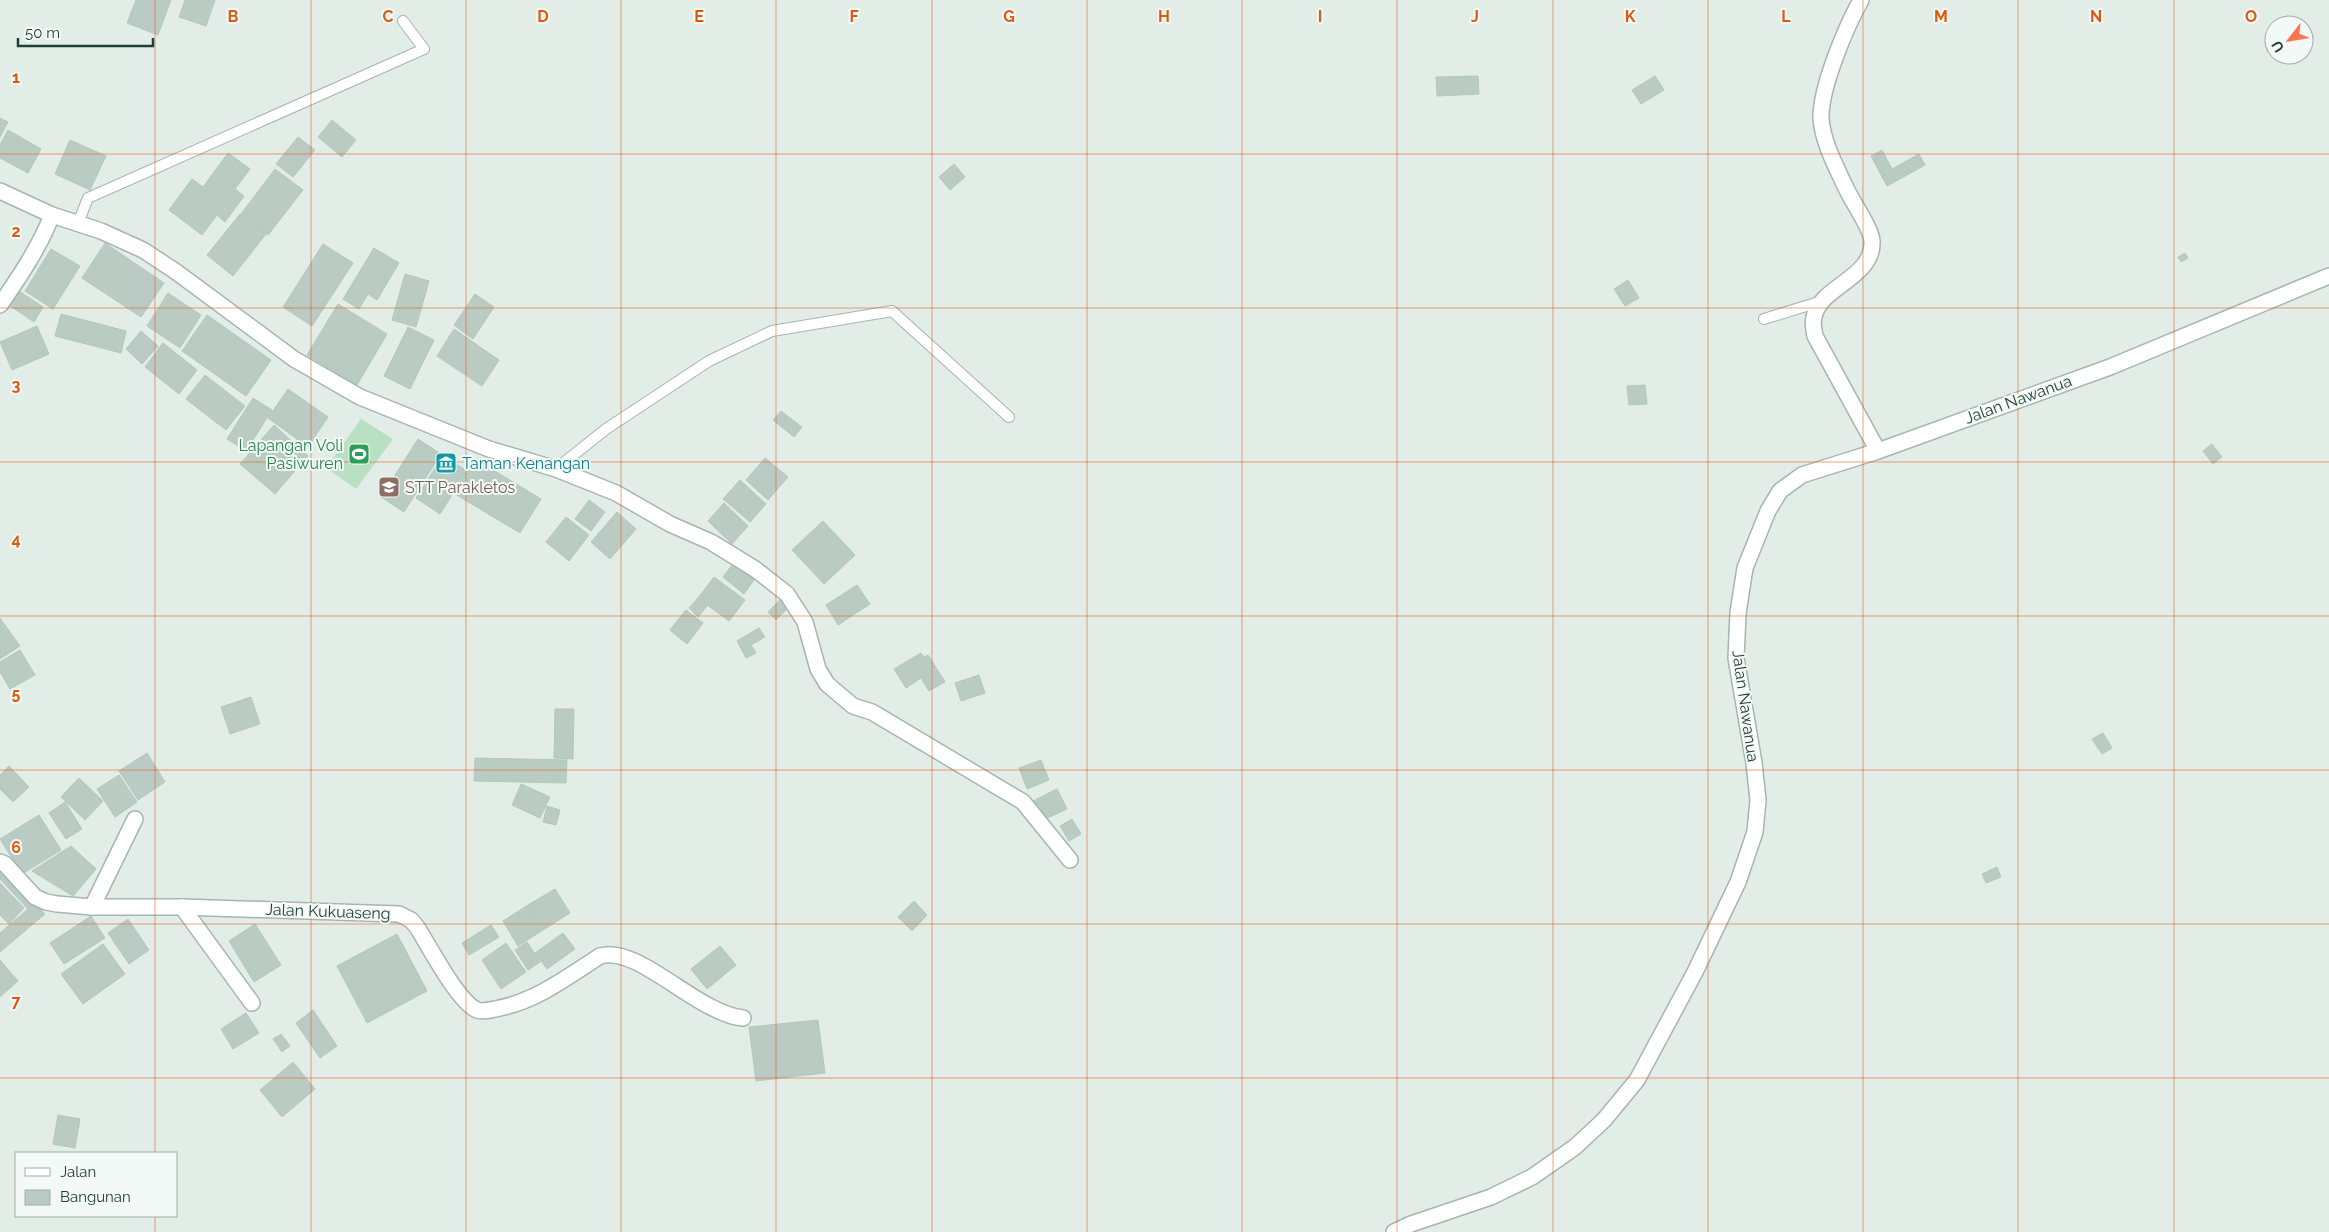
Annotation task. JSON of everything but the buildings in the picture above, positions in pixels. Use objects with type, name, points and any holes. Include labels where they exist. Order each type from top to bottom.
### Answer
[{"type":"street","points":[[1861,0],[1840,47],[1825,91],[1821,118],[1826,142],[1872,239],[1871,253],[1867,262],[1823,301],[1814,316],[1814,336],[1878,451]]},
{"type":"street","points":[[0,191],[52,215],[101,231],[143,250],[175,271],[294,359],[360,398],[489,449],[556,469],[616,493],[670,524],[711,542],[755,569],[787,594],[796,605],[806,622],[816,662],[827,684],[853,706],[880,717],[1022,802],[1070,860]]},
{"type":"street","points":[[0,305],[32,258],[52,215]]},
{"type":"street","name":"Jalan Nawanua","points":[[1394,1232],[1410,1224],[1491,1197],[1532,1177],[1575,1147],[1604,1120],[1637,1080],[1695,972],[1738,882],[1755,832],[1758,800],[1756,781],[1736,658],[1738,613],[1745,568],[1768,511],[1780,491],[1802,475],[1878,451],[2110,367],[2329,276]]},
{"type":"street","points":[[92,907],[135,819]]},
{"type":"street","name":"Jalan Kukuaseng","points":[[0,862],[36,897],[46,902],[92,907],[182,907],[399,914],[411,920],[455,989],[476,1010],[485,1011],[516,1005],[547,991],[600,956],[608,954],[620,955],[650,971],[709,1008],[730,1016],[743,1018]]},
{"type":"street","points":[[182,907],[252,1003]]},
{"type":"lane","points":[[78,223],[88,198],[424,49],[403,21]]},
{"type":"lane","points":[[1764,319],[1823,301]]},
{"type":"lane","points":[[556,469],[606,429],[701,366],[772,330],[892,311],[1008,417]]},
{"type":"green space","name":"Lapangan Voli Pasiwuren","points":[[361,419],[393,439],[356,489],[326,468]]},
{"type":"place","name":"Lapangan Voli Pasiwuren","points":[[359,454]]},
{"type":"place","name":"Taman Kenangan","points":[[446,463]]},
{"type":"place","name":"STT Parakletos","points":[[389,487]]}]
